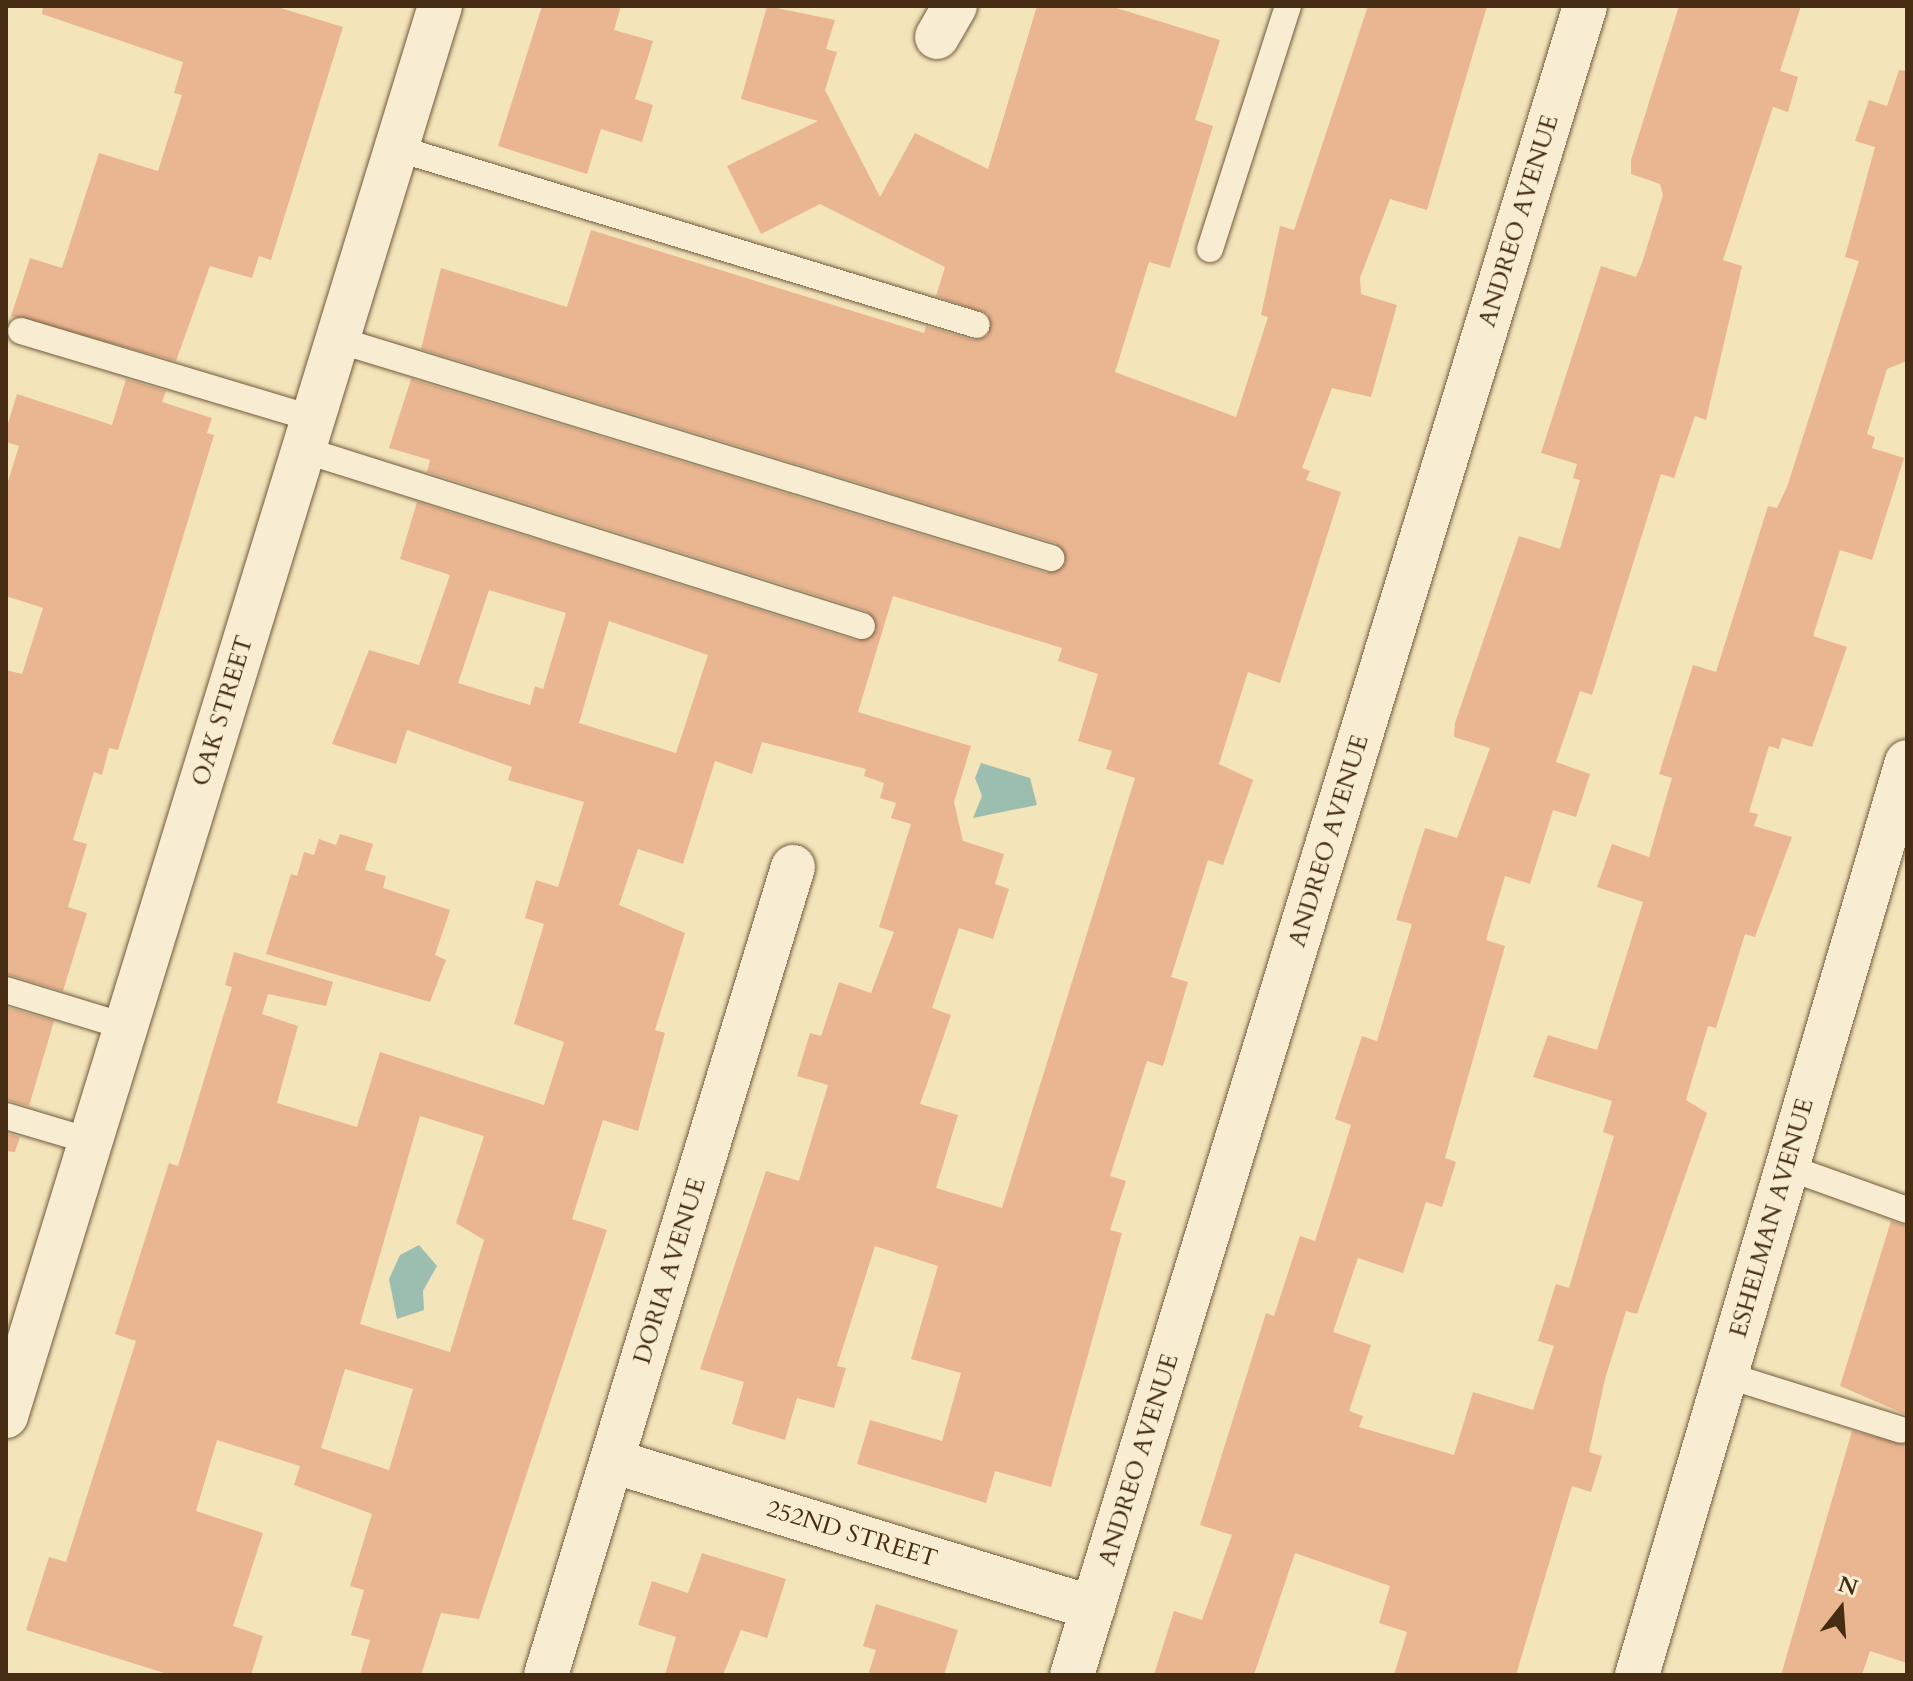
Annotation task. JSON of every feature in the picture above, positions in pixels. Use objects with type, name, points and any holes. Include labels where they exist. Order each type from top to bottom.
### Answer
[{"type":"street","name":"OAK STREET","points":[[6,1416],[440,6]]},
{"type":"street","name":"ANDREO AVENUE","points":[[1072,1675],[1585,6]]},
{"type":"street","name":"ESHELMAN AVENUE","points":[[1637,1675],[1907,762]]},
{"type":"street","name":"DORIA AVENUE","points":[[546,1675],[793,867]]},
{"type":"street","name":"252ND STREET","points":[[612,1461],[1093,1608]]},
{"type":"lane","points":[[1210,249],[1288,6]]},
{"type":"lane","points":[[396,148],[977,325]]},
{"type":"lane","points":[[21,331],[862,626]]},
{"type":"lane","points":[[338,340],[1051,558]]},
{"type":"lane","points":[[6,990],[124,1026]]},
{"type":"lane","points":[[6,1116],[90,1141]]},
{"type":"lane","points":[[1787,1167],[1907,1210]]},
{"type":"lane","points":[[1726,1375],[1901,1430]]},
{"type":"shaded area","points":[[981,763],[1030,778],[1037,805],[973,818],[982,796],[975,778]]},
{"type":"shaded area","points":[[419,1245],[437,1266],[423,1291],[424,1310],[397,1319],[389,1279],[400,1255]]},
{"type":"building","points":[[43,6],[274,6],[343,27],[271,260],[259,256],[252,278],[210,266],[176,361],[11,316],[30,258],[62,268],[99,153],[158,171],[182,95],[174,93],[183,62],[42,14]]},
{"type":"building","points":[[542,6],[621,6],[614,30],[653,41],[635,99],[653,105],[642,142],[601,129],[587,174],[498,146]]},
{"type":"building","points":[[767,6],[835,20],[826,49],[837,52],[825,90],[880,197],[915,133],[988,169],[1037,6],[1110,6],[1220,40],[1195,120],[1213,126],[1170,268],[1149,262],[1115,372],[1236,417],[1268,317],[1261,315],[1280,226],[1294,230],[1368,6],[1487,6],[1427,210],[1390,199],[1360,278],[1361,294],[1397,305],[1371,397],[1332,388],[1302,468],[1310,471],[1306,480],[1341,492],[1280,683],[1248,672],[1219,764],[1253,780],[1223,865],[1208,860],[1171,977],[1188,982],[1163,1066],[1147,1061],[1110,1176],[1126,1181],[1110,1230],[1122,1233],[1051,1487],[995,1471],[986,1503],[857,1464],[870,1420],[942,1441],[961,1373],[911,1359],[938,1266],[875,1246],[837,1366],[846,1368],[834,1408],[797,1398],[785,1440],[732,1424],[744,1382],[700,1369],[766,1171],[799,1181],[828,1085],[797,1076],[810,1033],[821,1036],[839,982],[871,993],[894,932],[879,927],[911,824],[891,818],[896,803],[880,798],[884,783],[864,776],[866,769],[762,742],[752,774],[715,761],[683,864],[638,849],[619,905],[685,933],[655,1030],[665,1033],[638,1131],[603,1120],[572,1219],[607,1230],[479,1619],[441,1613],[421,1675],[360,1675],[370,1640],[351,1635],[364,1590],[350,1586],[372,1514],[294,1485],[300,1466],[217,1440],[196,1511],[263,1533],[233,1626],[263,1636],[251,1675],[171,1675],[26,1630],[49,1557],[66,1562],[136,1341],[115,1334],[169,1163],[178,1166],[232,987],[225,985],[234,952],[333,982],[326,1006],[268,994],[262,1014],[298,1026],[277,1103],[357,1127],[380,1052],[544,1105],[564,1042],[514,1024],[544,924],[525,918],[536,880],[558,887],[584,802],[508,780],[512,767],[407,730],[396,764],[332,744],[369,650],[419,665],[450,575],[400,559],[417,502],[857,641],[877,630],[867,611],[427,472],[430,460],[389,448],[411,379],[1046,573],[1066,563],[1056,543],[421,349],[441,268],[567,307],[591,230],[924,333],[926,326],[973,340],[988,336],[988,314],[936,296],[945,267],[820,204],[761,234],[727,166],[818,121],[741,99]],"holes":[[[489,590],[566,613],[543,689],[535,686],[530,705],[458,683]],[[893,596],[1062,648],[1058,661],[1098,674],[1078,741],[1112,751],[1106,769],[1135,778],[1002,1208],[936,1188],[958,1115],[920,1104],[951,1015],[932,1008],[959,928],[993,939],[1009,889],[995,884],[1004,854],[963,841],[954,802],[971,746],[858,712]],[[609,621],[708,655],[676,753],[579,723]],[[420,1116],[484,1136],[456,1223],[484,1240],[450,1352],[360,1324]],[[345,1369],[413,1389],[389,1470],[321,1448]]]},
{"type":"building","points":[[1679,6],[1801,6],[1780,71],[1798,77],[1788,112],[1773,107],[1723,260],[1742,266],[1706,420],[1695,416],[1674,478],[1661,474],[1592,695],[1580,691],[1556,762],[1590,774],[1576,817],[1553,810],[1530,884],[1505,876],[1486,940],[1505,946],[1445,1158],[1456,1162],[1442,1207],[1426,1202],[1403,1273],[1358,1258],[1333,1332],[1371,1345],[1349,1411],[1363,1416],[1359,1427],[1454,1455],[1473,1392],[1533,1410],[1554,1346],[1538,1341],[1556,1284],[1569,1288],[1614,1136],[1603,1132],[1612,1101],[1533,1077],[1548,1035],[1597,1050],[1643,902],[1597,887],[1612,844],[1649,857],[1672,778],[1659,774],[1693,665],[1716,672],[1768,506],[1777,508],[1787,487],[1859,261],[1845,257],[1875,147],[1855,141],[1869,100],[1887,106],[1899,70],[1907,71],[1907,361],[1887,369],[1867,434],[1875,437],[1872,448],[1904,458],[1872,560],[1840,550],[1813,636],[1847,647],[1812,747],[1782,738],[1779,749],[1769,746],[1749,812],[1758,814],[1754,826],[1792,837],[1755,937],[1745,934],[1716,1028],[1708,1026],[1686,1100],[1707,1113],[1637,1314],[1626,1311],[1605,1379],[1589,1452],[1602,1456],[1591,1492],[1572,1486],[1516,1675],[1394,1675],[1407,1632],[1379,1623],[1390,1586],[1295,1553],[1254,1675],[1154,1675],[1174,1611],[1202,1620],[1232,1535],[1200,1525],[1266,1313],[1274,1316],[1300,1236],[1315,1241],[1351,1125],[1335,1119],[1362,1036],[1377,1041],[1412,924],[1396,920],[1425,828],[1457,838],[1490,748],[1454,737],[1455,723],[1519,536],[1560,549],[1580,480],[1573,478],[1577,464],[1541,453],[1601,266],[1636,277],[1663,195],[1660,184],[1631,174],[1631,160]]},
{"type":"building","points":[[126,379],[166,391],[162,402],[212,418],[207,433],[214,435],[118,750],[109,748],[102,775],[94,772],[73,840],[87,844],[68,907],[87,913],[63,991],[6,974],[6,670],[22,674],[43,608],[6,596],[6,488],[19,446],[6,442],[6,430],[17,394],[112,425]]},
{"type":"building","points":[[340,834],[373,844],[365,870],[386,876],[383,888],[450,910],[435,955],[446,960],[430,1002],[266,954],[291,874],[297,876],[304,852],[314,855],[319,839],[336,845]]},
{"type":"building","points":[[6,1007],[54,1021],[29,1106],[6,1100]]},
{"type":"building","points":[[6,1133],[20,1137],[15,1152],[6,1151]]},
{"type":"building","points":[[1891,1221],[1907,1226],[1907,1415],[1840,1386]]},
{"type":"building","points":[[1852,1431],[1907,1444],[1907,1663],[1870,1651],[1862,1675],[1781,1675]]},
{"type":"building","points":[[702,1553],[786,1579],[767,1638],[741,1630],[723,1675],[665,1675],[676,1637],[638,1625],[652,1581],[688,1593]]},
{"type":"building","points":[[876,1604],[958,1630],[944,1675],[868,1675],[876,1650],[863,1646]]}]
